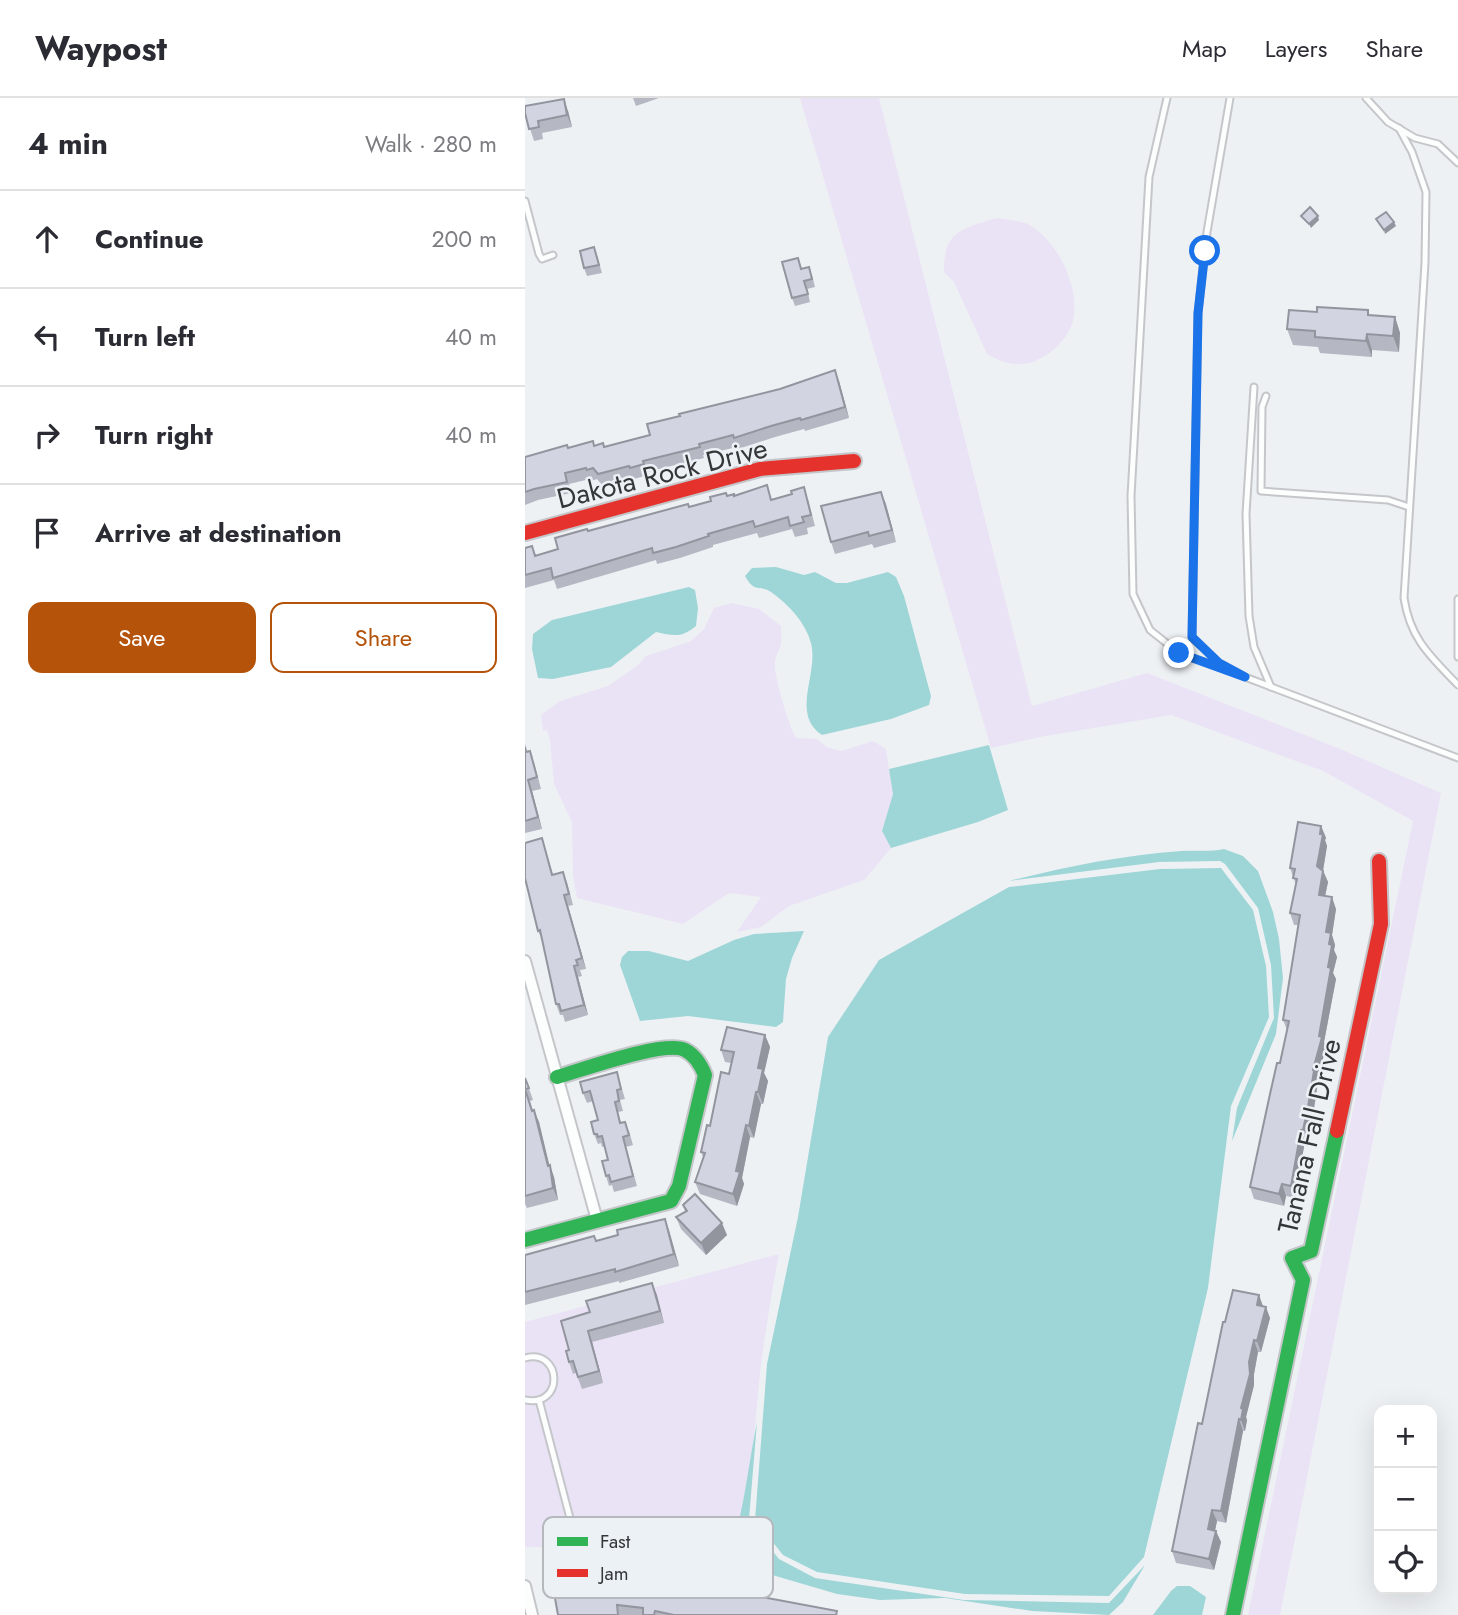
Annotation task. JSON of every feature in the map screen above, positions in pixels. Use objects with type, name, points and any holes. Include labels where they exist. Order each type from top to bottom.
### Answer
[{"type":"street","name":"Dakota Rock Drive","points":[[525,533],[760,469],[853,461]]},
{"type":"street","name":"Tanana Fall Drive","points":[[1233,1615],[1303,1280],[1292,1258],[1311,1251],[1381,924],[1379,861]]},
{"type":"street","points":[[525,961],[597,1220]]},
{"type":"street","points":[[525,1240],[671,1201],[679,1186],[705,1075],[700,1062],[683,1049],[664,1048],[557,1077]]},
{"type":"street","points":[[525,1586],[532,1615]]},
{"type":"lane","points":[[1167,98],[1149,177],[1131,496],[1133,594],[1150,630],[1179,653],[1458,758]]},
{"type":"lane","points":[[1230,98],[1207,232],[1198,313],[1192,637],[1219,663],[1245,677]]},
{"type":"lane","points":[[1366,98],[1388,122],[1415,138],[1438,145],[1458,163]]},
{"type":"lane","points":[[1399,128],[1412,152],[1426,192],[1425,263],[1404,571],[1406,611],[1411,630],[1420,645],[1458,685]]},
{"type":"lane","points":[[525,201],[539,254],[542,259],[553,255]]},
{"type":"lane","points":[[1254,387],[1246,514],[1249,616],[1254,647],[1271,687]]},
{"type":"lane","points":[[1266,396],[1262,407],[1261,491],[1388,500],[1409,507]]},
{"type":"lane","points":[[1458,599],[1458,657]]},
{"type":"lane","points":[[525,1358],[538,1357],[545,1360],[554,1372],[553,1387],[549,1394],[539,1400],[525,1400]]},
{"type":"lane","points":[[539,1400],[570,1517]]},
{"type":"shaded area","points":[[800,98],[879,98],[1032,706],[1147,673],[1338,748],[1441,793],[1280,1615],[1248,1615],[1413,821],[1323,771],[1171,715],[991,748]]},
{"type":"shaded area","points":[[997,218],[1026,223],[1043,235],[1059,256],[1071,282],[1074,308],[1070,329],[1051,352],[1026,364],[1013,364],[987,354],[954,282],[944,272],[947,248],[957,233]]},
{"type":"shaded area","points":[[732,603],[759,609],[781,626],[775,670],[786,713],[796,738],[817,739],[827,747],[841,751],[873,741],[886,749],[893,794],[882,831],[891,848],[864,880],[789,906],[761,927],[737,932],[761,897],[729,893],[683,924],[577,898],[573,875],[572,822],[554,784],[550,741],[547,730],[543,731],[541,715],[560,701],[608,686],[637,666],[646,656],[691,641],[704,629],[714,608]]},
{"type":"shaded area","points":[[779,1254],[761,1365],[748,1484],[741,1517],[543,1517],[543,1547],[525,1547],[525,1322]]},
{"type":"water","points":[[776,567],[804,575],[815,572],[836,583],[847,583],[888,572],[896,577],[904,596],[931,696],[929,705],[891,719],[822,735],[808,716],[807,693],[812,655],[808,635],[784,602],[767,590],[754,587],[745,576],[752,568]]},
{"type":"water","points":[[689,587],[695,590],[698,608],[696,626],[691,630],[677,635],[656,632],[611,667],[553,679],[538,678],[532,649],[533,634],[552,620]]},
{"type":"water","points":[[989,745],[1008,810],[978,822],[891,848],[882,831],[893,794],[889,769]]},
{"type":"water","points":[[1224,849],[1243,856],[1258,871],[1273,912],[1283,978],[1276,1034],[1232,1141],[1237,1108],[1274,1018],[1271,965],[1258,908],[1225,864],[1220,861],[1159,862],[1009,881],[1116,859]]},
{"type":"water","points":[[1221,868],[1253,910],[1266,966],[1269,1017],[1231,1106],[1208,1288],[1144,1557],[1109,1596],[965,1594],[817,1572],[783,1555],[773,1542],[773,1517],[755,1517],[767,1364],[798,1217],[828,1037],[879,960],[1009,887],[1160,869]]},
{"type":"water","points":[[804,931],[786,979],[783,1022],[776,1027],[688,1016],[640,1021],[620,965],[622,957],[628,951],[649,951],[688,961],[754,934]]},
{"type":"water","points":[[757,1422],[749,1517],[739,1517]]},
{"type":"water","points":[[773,1552],[779,1559],[815,1578],[964,1600],[1109,1603],[1145,1565],[1123,1602],[1109,1615],[1032,1611],[945,1598],[880,1600],[837,1594],[773,1575]]},
{"type":"water","points":[[1177,1586],[1190,1586],[1206,1597],[1202,1615],[1153,1615]]},
{"type":"building","points":[[564,99],[567,115],[538,121],[539,127],[529,129],[525,106]]},
{"type":"building","points":[[1310,207],[1318,216],[1309,224],[1301,216]]},
{"type":"building","points":[[1386,212],[1394,222],[1384,230],[1376,219]]},
{"type":"building","points":[[594,247],[599,265],[584,268],[580,251]]},
{"type":"building","points":[[798,258],[801,269],[809,267],[812,279],[804,281],[808,294],[792,298],[782,262]]},
{"type":"building","points":[[1317,307],[1368,310],[1368,315],[1395,317],[1393,336],[1367,334],[1366,341],[1315,337],[1315,331],[1287,329],[1289,310],[1317,312]]},
{"type":"building","points":[[835,370],[845,407],[734,438],[733,435],[699,444],[700,447],[643,461],[644,464],[630,468],[629,466],[598,474],[593,468],[565,473],[567,482],[525,492],[525,457],[567,445],[568,448],[593,441],[594,446],[603,443],[604,447],[650,435],[647,424],[780,389]]},
{"type":"building","points":[[767,485],[771,500],[792,494],[791,491],[804,487],[811,515],[802,517],[804,522],[790,526],[788,517],[755,527],[753,521],[676,547],[653,553],[652,548],[553,578],[551,568],[525,575],[525,548],[532,546],[535,556],[558,549],[555,538],[688,504],[689,507],[711,501],[710,497],[726,493],[727,496],[734,496]]},
{"type":"building","points":[[881,492],[892,530],[869,536],[868,532],[831,542],[821,506]]},
{"type":"building","points":[[525,747],[526,752],[530,751],[537,777],[528,780],[538,817],[525,821]]},
{"type":"building","points":[[1298,822],[1321,826],[1320,834],[1323,834],[1317,866],[1323,871],[1319,895],[1332,897],[1326,932],[1331,933],[1328,967],[1331,968],[1319,1036],[1322,1037],[1291,1186],[1282,1184],[1279,1194],[1250,1187],[1289,1021],[1283,1020],[1300,915],[1290,913],[1297,879],[1293,878],[1295,869],[1290,868]]},
{"type":"building","points":[[542,838],[552,875],[563,872],[569,894],[564,895],[582,958],[576,960],[578,965],[574,966],[584,1005],[561,1011],[559,1004],[556,1004],[540,930],[538,931],[525,878],[525,843]]},
{"type":"building","points":[[727,1027],[765,1035],[758,1068],[763,1069],[749,1126],[746,1125],[736,1171],[740,1172],[733,1194],[695,1182],[705,1153],[701,1152],[707,1125],[710,1126],[721,1072],[729,1074],[734,1052],[721,1050]]},
{"type":"building","points":[[617,1072],[621,1089],[617,1090],[619,1101],[615,1102],[620,1123],[625,1122],[629,1135],[623,1137],[633,1176],[611,1182],[609,1175],[606,1176],[602,1161],[608,1160],[602,1136],[594,1134],[591,1122],[598,1120],[590,1091],[583,1093],[580,1082]]},
{"type":"building","points":[[525,1089],[532,1111],[534,1110],[548,1166],[550,1165],[553,1188],[525,1196]]},
{"type":"building","points":[[695,1194],[722,1223],[701,1243],[676,1217],[687,1211],[683,1205]]},
{"type":"building","points":[[665,1219],[674,1254],[615,1272],[615,1269],[525,1292],[525,1255],[594,1236],[596,1241],[618,1235],[617,1230]]},
{"type":"building","points":[[652,1283],[660,1311],[588,1331],[599,1371],[578,1377],[573,1361],[569,1362],[566,1351],[569,1350],[561,1321],[590,1312],[586,1301]]},
{"type":"building","points":[[1233,1290],[1259,1295],[1257,1305],[1266,1307],[1249,1362],[1250,1374],[1221,1511],[1212,1510],[1208,1529],[1216,1531],[1209,1559],[1172,1551],[1198,1423],[1202,1424],[1223,1322]]},
{"type":"building","points":[[555,1598],[767,1598],[837,1611],[836,1615],[674,1615],[655,1611],[654,1615],[643,1615],[643,1608],[617,1605],[618,1615],[558,1615]]},
{"type":"traffic: fast","points":[[525,1240],[671,1201],[679,1186],[705,1075],[692,1055],[685,1050],[674,1048],[642,1052],[557,1077]]},
{"type":"traffic: fast","points":[[1233,1615],[1303,1280],[1292,1258],[1311,1251],[1337,1131]]},
{"type":"traffic: jam","points":[[525,533],[760,469],[854,461]]},
{"type":"traffic: jam","points":[[1337,1131],[1381,924],[1379,861]]},
{"type":"route","points":[[1179,653],[1245,677],[1219,663],[1192,637],[1198,313],[1205,251]]}]
